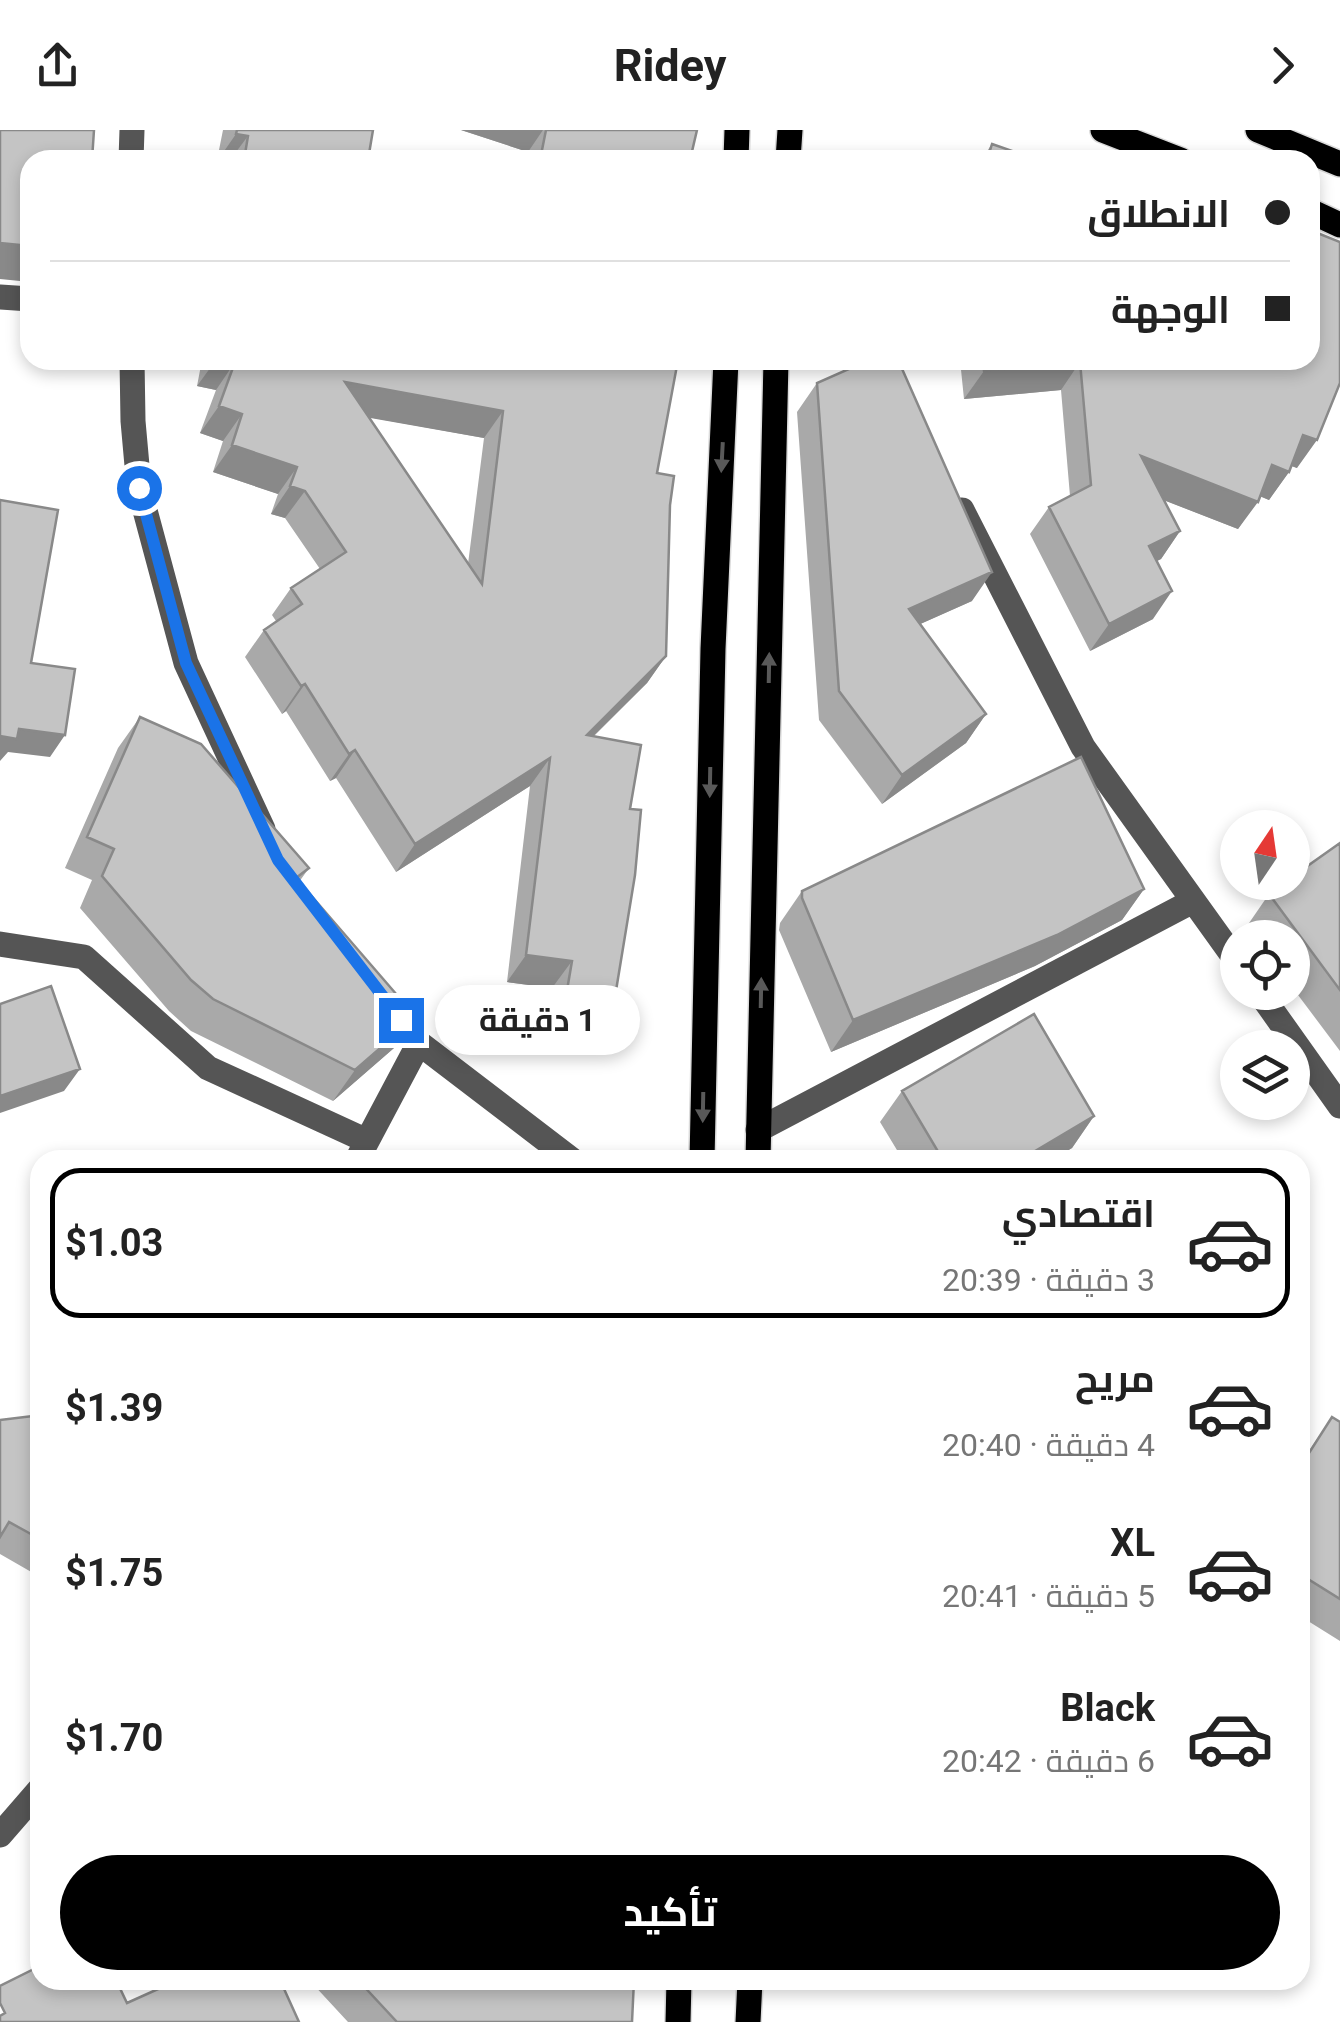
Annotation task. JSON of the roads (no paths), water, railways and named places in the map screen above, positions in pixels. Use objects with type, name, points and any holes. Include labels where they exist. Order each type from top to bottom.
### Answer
[{"type":"main road","points":[[1103,130],[1154,150]]},
{"type":"main road","points":[[1258,130],[1306,150]]},
{"type":"main road","points":[[702,1150],[712,649],[726,370]]},
{"type":"main road","points":[[758,1150],[776,370]]},
{"type":"main road","points":[[678,2022],[679,1990]]},
{"type":"main road","points":[[748,2022],[750,1990]]},
{"type":"street","points":[[132,370],[139,488],[186,663],[278,860]]},
{"type":"street","points":[[952,489],[1084,747],[1220,939]]},
{"type":"street","points":[[758,1130],[1193,902]]},
{"type":"street","points":[[0,944],[84,957],[208,1068],[361,1150],[418,1043]]},
{"type":"street","points":[[377,989],[418,1043],[559,1150]]},
{"type":"street","points":[[1272,1010],[1340,1106]]},
{"type":"street","points":[[0,1835],[30,1800]]}]
